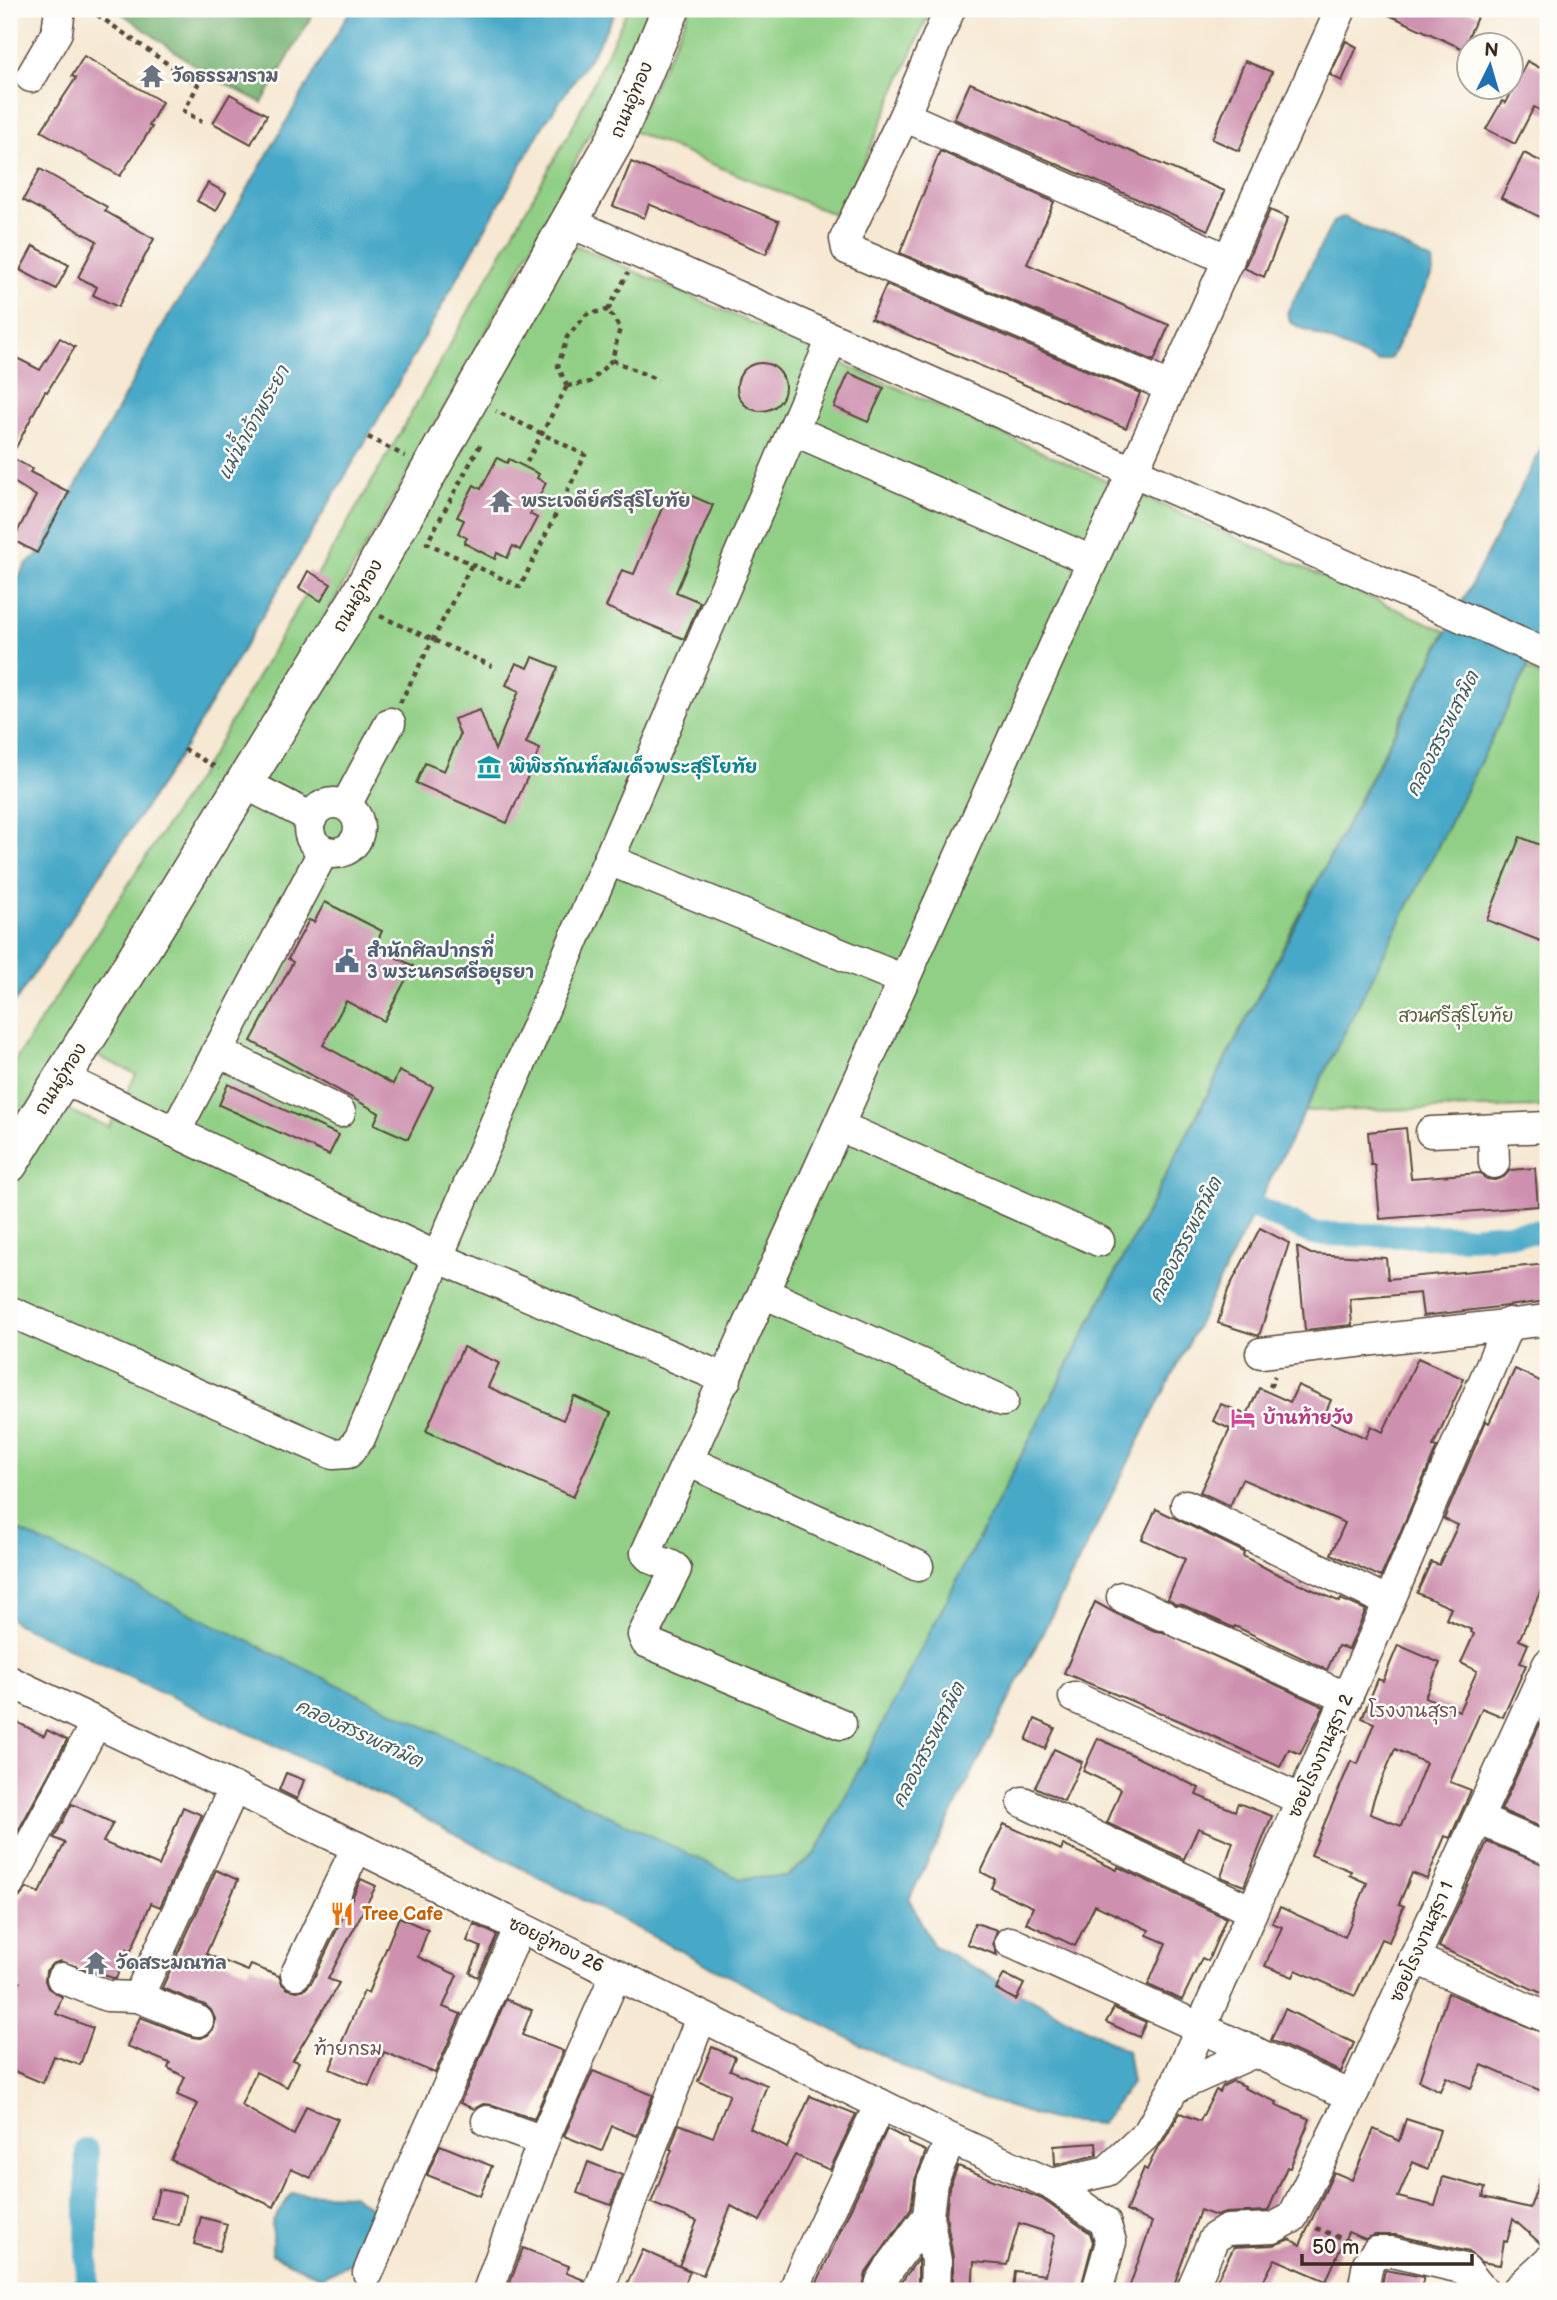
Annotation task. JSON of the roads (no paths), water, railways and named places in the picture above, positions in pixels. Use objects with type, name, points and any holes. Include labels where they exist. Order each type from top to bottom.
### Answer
[{"type":"main road","name":"ถนนอู่ทอง","points":[[9,1164],[354,605],[487,412],[569,222],[616,138],[671,9]]},
{"type":"street","points":[[31,77],[57,32],[60,9]]},
{"type":"street","points":[[950,9],[904,116],[845,239],[847,249],[1170,387]]},
{"type":"street","points":[[841,1724],[643,1639],[676,1569],[649,1558],[646,1553],[1341,9]]},
{"type":"street","points":[[904,116],[1228,260]]},
{"type":"street","points":[[569,222],[1548,655]]},
{"type":"street","points":[[9,1311],[333,1454],[348,1453],[360,1438],[439,1258],[832,339]]},
{"type":"street","points":[[793,430],[1092,561]]},
{"type":"street","points":[[346,805],[390,723]]},
{"type":"street","points":[[244,783],[312,818]]},
{"type":"street","points":[[328,804],[346,805],[358,818],[359,835],[355,844],[341,853],[323,852],[311,839],[309,830],[312,818],[320,807],[328,804]]},
{"type":"street","points":[[175,1132],[323,852]]},
{"type":"street","points":[[609,860],[904,981]]},
{"type":"street","points":[[217,1051],[340,1112]]},
{"type":"street","points":[[62,1078],[439,1258],[726,1379]]},
{"type":"street","points":[[839,1126],[1099,1241]]},
{"type":"street","points":[[1431,1132],[1548,1128]]},
{"type":"street","points":[[1493,1130],[1494,1163]]},
{"type":"street","points":[[764,1293],[1003,1401]]},
{"type":"street","points":[[1261,1353],[1548,1320]]},
{"type":"street","name":"ซอยโรงงานสุรา 2","points":[[1051,2184],[1107,2171],[1148,2133],[1174,2088],[1509,1324]]},
{"type":"street","points":[[688,1461],[918,1566]]},
{"type":"street","points":[[1186,1505],[1389,1602]]},
{"type":"street","points":[[1122,1597],[1347,1698]]},
{"type":"street","name":"ซอยโรงงานสุรา 1","points":[[1191,2291],[1214,2238],[1227,2230],[1273,2228],[1292,2218],[1352,2096],[1546,1674]]},
{"type":"street","name":"ซอยอู่ทอง 26","points":[[9,1681],[357,1847],[951,2139],[1051,2184],[1105,2222],[1111,2242],[1097,2291]]},
{"type":"street","points":[[1074,1697],[1301,1800]]},
{"type":"street","points":[[9,1884],[96,1723]]},
{"type":"street","points":[[138,1997],[234,1788]]},
{"type":"street","points":[[1023,1802],[1252,1911]]},
{"type":"street","points":[[1478,1819],[1548,1849]]},
{"type":"street","points":[[296,1974],[357,1847]]},
{"type":"street","points":[[368,2273],[416,2157],[520,1927]]},
{"type":"street","points":[[1010,1942],[1352,2096]]},
{"type":"street","points":[[1414,1958],[1548,2018]]},
{"type":"street","points":[[488,2291],[543,2141],[616,1974]]},
{"type":"street","points":[[62,1978],[107,1996],[138,1997],[198,2021]]},
{"type":"street","points":[[600,2291],[701,2017]]},
{"type":"street","points":[[1174,2088],[1255,2053]]},
{"type":"street","points":[[794,2291],[880,2104]]},
{"type":"street","points":[[487,2121],[543,2141]]},
{"type":"street","points":[[935,2291],[936,2262],[928,2216],[932,2182],[951,2139]]},
{"type":"street","points":[[880,2291],[881,2282],[890,2267],[928,2216]]},
{"type":"street","points":[[1363,2291],[1368,2263],[1376,2252],[1392,2252],[1465,2269],[1483,2291]]},
{"type":"street","points":[[1516,2291],[1548,2261]]},
{"type":"water","name":"แม่น้ำเจ้าพระยา","points":[[351,9],[617,9],[593,53],[544,124],[368,437],[184,749],[9,1011],[9,593],[27,563],[38,556],[166,320],[217,242]]},
{"type":"water","points":[[1344,217],[1432,261],[1433,272],[1391,358],[1378,362],[1291,323],[1287,313],[1333,222]]},
{"type":"water","name":"คลองสรรพสามิต","points":[[1548,436],[1548,627],[909,1899],[933,1945],[1127,2051],[1132,2082],[1101,2124],[1051,2120],[939,2085],[392,1801],[17,1624],[9,1617],[9,1527],[12,1527],[740,1879],[788,1876],[816,1853]]},
{"type":"water","points":[[292,2193],[352,2195],[382,2215],[364,2257],[321,2277],[272,2254],[272,2222]]},
{"type":"waterway","name":"คลองสรรพสามิต","points":[[1226,1194],[1314,1234],[1469,1237],[1548,1231]]},
{"type":"waterway","points":[[87,2150],[87,2291]]},
{"type":"place","name":"วัดธรรมาราม","points":[[152,76]]},
{"type":"place","name":"พระเจดีย์ศรีสุริโยทัย","points":[[501,501]]},
{"type":"place","name":"พิพิธภัณฑ์สมเด็จพระสุริโยทัย","points":[[489,767]]},
{"type":"place","name":"สำนักศิลปากรที่ 3 พระนครศรีอยุธยา","points":[[347,961]]},
{"type":"place","name":"บ้านท้ายวัง","points":[[1243,1418]]},
{"type":"place","name":"Tree Cafe","points":[[342,1914]]},
{"type":"place","name":"วัดสระมณฑล","points":[[96,1963]]},
{"type":"district","name":"โรงงานสุรา","points":[[1413,1711]]},
{"type":"district","name":"ท้ายกรม","points":[[348,2049]]},
{"type":"park label","name":"สวนศรีสุริโยทัย","points":[[1456,1016]]}]
